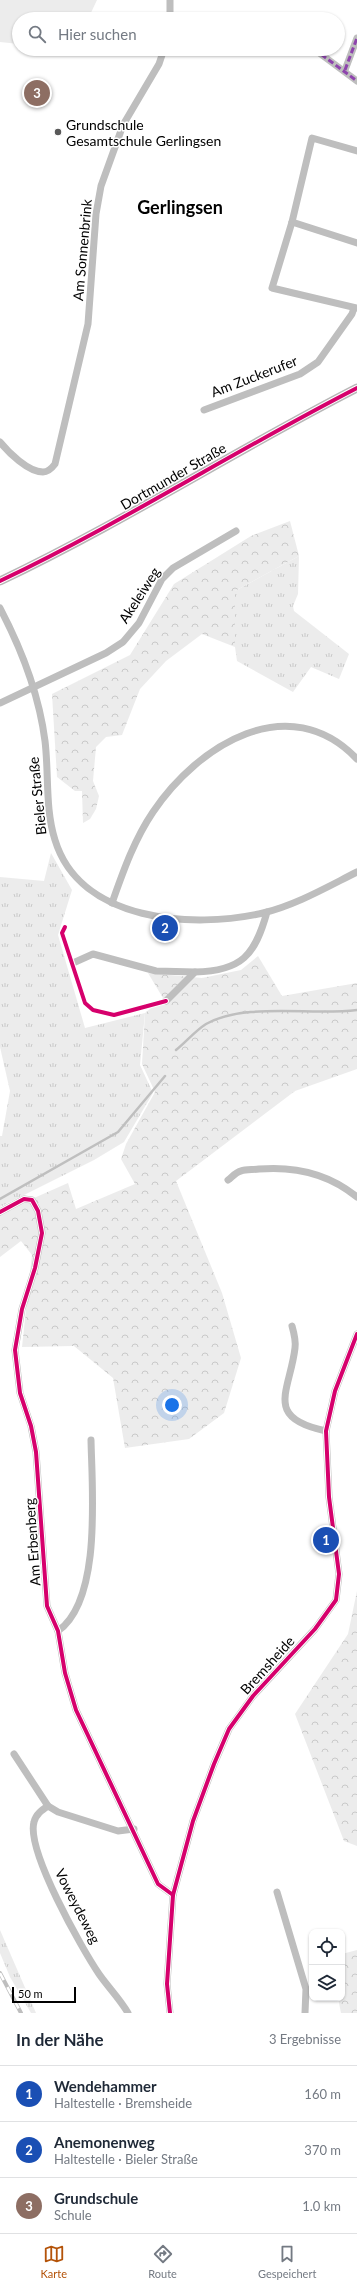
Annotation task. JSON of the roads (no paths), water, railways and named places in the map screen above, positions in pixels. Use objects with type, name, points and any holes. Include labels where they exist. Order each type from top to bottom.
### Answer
[{"type":"main road","name":"Dortmunder Straße","points":[[0,581],[49,558],[251,444],[357,388]]},
{"type":"street","points":[[170,0],[170,12]]},
{"type":"street","points":[[345,70],[357,38]]},
{"type":"street","name":"Am Sonnenbrink","points":[[0,442],[10,455],[36,470],[42,472],[49,470],[55,464],[88,324],[96,214],[101,186],[123,125],[156,69],[161,56]]},
{"type":"street","points":[[324,56],[345,70],[357,81]]},
{"type":"street","points":[[357,151],[312,138],[292,222],[357,243]]},
{"type":"street","name":"Am Zuckerufer","points":[[204,410],[300,374],[318,362],[355,308],[272,288],[292,222]]},
{"type":"street","name":"Akeleiweg","points":[[0,703],[106,654],[123,642],[140,624],[162,579],[173,568],[236,531]]},
{"type":"street","name":"Bieler Straße","points":[[0,608],[24,658],[34,688],[45,742],[51,824],[55,841],[62,858],[76,877],[94,892],[112,903],[151,916],[186,920],[219,920],[267,912],[314,894],[357,872]]},
{"type":"street","points":[[112,903],[130,856],[153,811],[186,772],[222,745],[260,729],[290,725],[310,728],[328,735],[344,746],[357,759]]},
{"type":"street","points":[[73,962],[93,954],[156,970],[207,972],[232,965],[249,955],[262,932],[267,912]]},
{"type":"street","points":[[166,1001],[195,972]]},
{"type":"street","points":[[228,1180],[240,1171],[291,1170],[312,1173],[329,1179],[344,1187],[357,1197]]},
{"type":"street","name":"Am Erbenberg","points":[[0,1212],[24,1200],[32,1200],[38,1211],[42,1233],[35,1268],[22,1308],[15,1350],[20,1393],[31,1426],[36,1452],[48,1606],[58,1631],[65,1673],[76,1710],[134,1829],[158,1884],[173,1895]]},
{"type":"street","points":[[292,1326],[296,1346],[284,1392],[285,1404],[291,1416],[306,1427],[326,1431]]},
{"type":"street","name":"Bremsheide","points":[[170,2013],[167,1984],[173,1895],[202,1794],[229,1729],[253,1696],[315,1629],[336,1600],[339,1574],[330,1503],[326,1431],[335,1391],[357,1334]]},
{"type":"street","points":[[58,1631],[69,1624],[78,1608],[89,1566],[93,1528],[91,1440]]},
{"type":"street","points":[[14,1754],[48,1806],[58,1812],[118,1831],[134,1829]]},
{"type":"street","name":"Voweydeweg","points":[[48,1806],[38,1813],[34,1822],[36,1842],[44,1868],[80,1941],[99,1974],[128,2013]]},
{"type":"street","points":[[277,1892],[306,1989],[305,2013]]},
{"type":"waterway","points":[[176,1050],[206,1024],[222,1017],[240,1013],[259,1011],[320,1012],[357,1010]]},
{"type":"waterway","points":[[0,1199],[118,1132],[165,1076]]},
{"type":"railway","points":[[0,1973],[21,2013]]},
{"type":"place","name":"Grundschule","points":[[37,93]]},
{"type":"place","name":"Grundschule Gesamtschule Gerlingsen","points":[[58,132]]},
{"type":"place","name":"Anemonenweg","points":[[165,928]]},
{"type":"place","name":"Wendehammer","points":[[326,1540]]},
{"type":"district","name":"Gerlingsen","points":[[180,207]]}]
